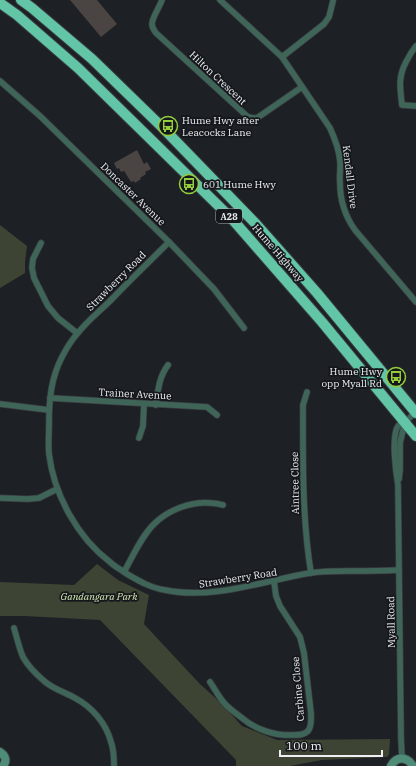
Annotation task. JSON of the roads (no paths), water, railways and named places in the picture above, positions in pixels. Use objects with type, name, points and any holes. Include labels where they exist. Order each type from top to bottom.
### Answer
[{"type":"highway","name":"Hume Highway","points":[[21,0],[92,59],[164,129],[256,224],[317,293],[415,413]]},
{"type":"highway","name":"Hume Highway","points":[[0,3],[17,15],[90,78],[233,220],[322,322],[416,436]]},
{"type":"street","name":"Hilton Crescent","points":[[162,0],[153,21],[153,29],[248,118],[257,118],[302,87]]},
{"type":"street","name":"Kendall Drive","points":[[220,0],[282,57],[330,128],[335,138],[341,162],[340,183],[344,212],[354,230],[416,302]]},
{"type":"street","points":[[282,57],[324,24],[329,17],[332,1]]},
{"type":"street","points":[[416,46],[410,53],[402,70],[400,88],[402,105],[416,106]]},
{"type":"street","name":"Doncaster Avenue","points":[[0,81],[40,116],[169,242],[214,289],[244,328]]},
{"type":"street","name":"Strawberry Road","points":[[169,242],[77,333],[67,348],[53,381],[49,410],[49,454],[52,470],[57,489],[67,511],[83,534],[101,555],[124,572],[150,586],[164,590],[193,594],[212,592],[328,571],[399,570]]},
{"type":"street","points":[[40,243],[33,259],[32,268],[34,278],[48,306],[58,318],[77,333]]},
{"type":"street","points":[[156,405],[160,377],[168,365]]},
{"type":"street","name":"Aintree Close","points":[[307,392],[303,405],[304,495],[307,550],[311,573]]},
{"type":"street","name":"Trainer Avenue","points":[[50,398],[207,407],[217,415]]},
{"type":"street","points":[[0,404],[49,410]]},
{"type":"street","points":[[139,438],[143,426],[144,404]]},
{"type":"street","name":"Myall Road","points":[[402,758],[398,485],[395,436],[396,430],[400,424],[405,422],[415,413]]},
{"type":"street","points":[[0,498],[39,498],[57,489]]},
{"type":"street","points":[[124,572],[140,542],[154,524],[163,517],[191,505],[211,503],[223,505]]},
{"type":"street","name":"Carbine Close","points":[[210,682],[225,704],[254,726],[274,734],[286,736],[302,735],[310,727],[311,713],[303,645],[300,637],[280,606],[276,596],[274,581]]},
{"type":"street","points":[[14,628],[24,658],[33,670],[54,688],[85,704],[101,721],[111,741],[114,752],[114,766]]},
{"type":"street","points":[[0,752],[4,756],[6,765]]},
{"type":"street","points":[[391,766],[395,761],[402,758],[408,760],[413,766]]},
{"type":"place","name":"Hume Hwy after Leacocks Lane","points":[[168,126]]},
{"type":"place","name":"601 Hume Hwy","points":[[189,184]]},
{"type":"place","name":"Hume Hwy opp Myall Rd","points":[[396,377]]},
{"type":"park label","name":"Gandangara Park","points":[[99,596]]}]
